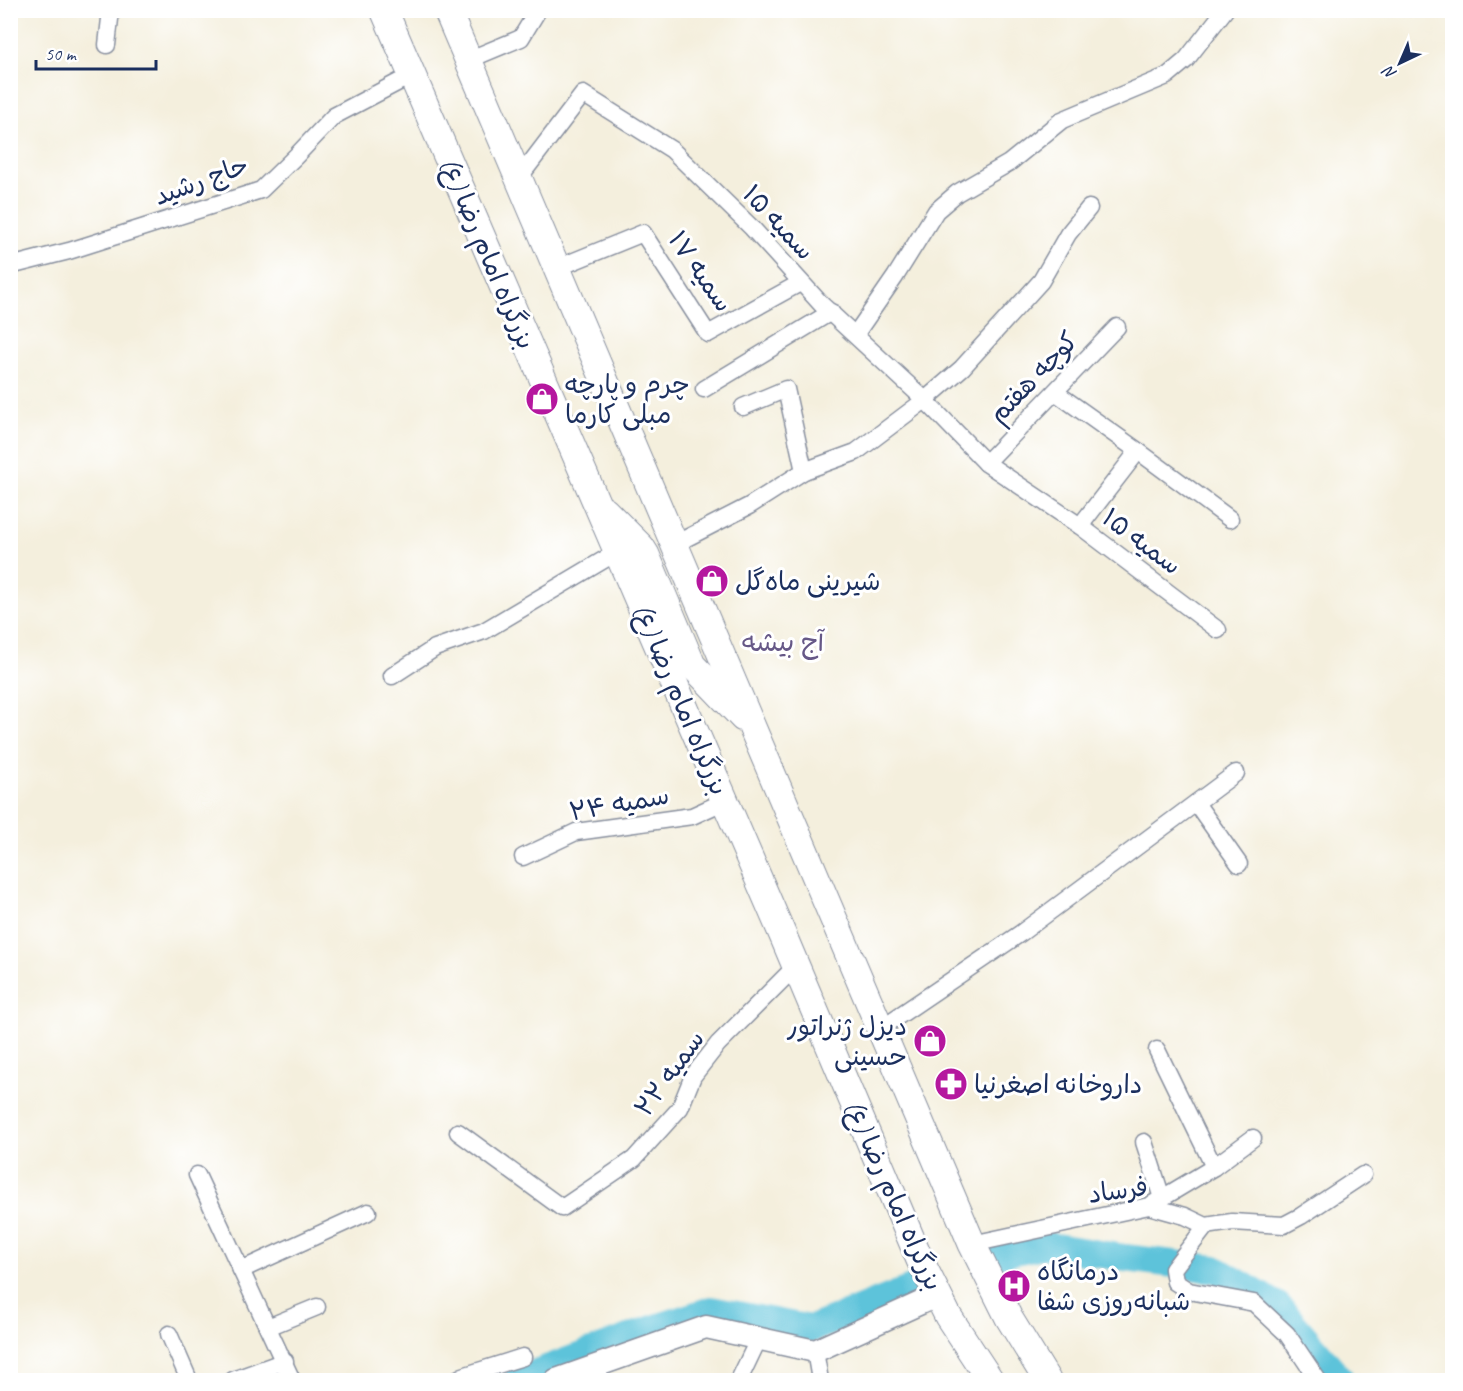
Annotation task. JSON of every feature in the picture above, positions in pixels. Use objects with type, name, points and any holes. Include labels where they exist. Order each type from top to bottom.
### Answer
[{"type":"highway","name":"بزرگراه امام رضا (ع)","points":[[384,10],[617,552],[659,619],[725,801],[917,1253],[938,1296],[990,1380]]},
{"type":"highway","name":"بزرگراه امام رضا (ع)","points":[[447,10],[972,1244],[1005,1312],[1047,1380]]},
{"type":"highway","points":[[596,502],[644,552],[659,619],[694,668],[754,730]]},
{"type":"highway","points":[[659,619],[700,603]]},
{"type":"main road","points":[[556,1380],[592,1374],[706,1327],[815,1351],[938,1296]]},
{"type":"street","points":[[107,45],[111,10]]},
{"type":"street","points":[[468,60],[521,38],[538,10]]},
{"type":"street","points":[[855,335],[936,211],[950,199],[1009,163],[1062,120],[1167,76],[1186,60],[1225,10]]},
{"type":"street","name":"حاج رشید","points":[[10,266],[69,251],[261,190],[334,116],[412,75]]},
{"type":"street","name":"سمیه ۱۵","points":[[519,178],[583,94],[672,150],[752,228],[800,283],[925,400],[986,463],[1080,526],[1218,630]]},
{"type":"street","points":[[675,544],[748,506],[804,471],[856,452],[925,400],[962,368],[1041,281],[1068,234],[1089,208]]},
{"type":"street","name":"سمیه ۱۷","points":[[557,268],[643,233],[708,334],[800,283]]},
{"type":"street","points":[[704,389],[831,312]]},
{"type":"street","name":"کوچه هفتم","points":[[986,463],[1117,327]]},
{"type":"street","points":[[743,407],[786,389],[804,471]]},
{"type":"street","points":[[1054,392],[1230,519]]},
{"type":"street","points":[[1080,526],[1138,451]]},
{"type":"street","points":[[392,675],[435,648],[484,631],[617,552]]},
{"type":"street","points":[[881,1028],[1021,933],[1236,774]]},
{"type":"street","name":"سمیه ۲۴","points":[[523,857],[576,832],[692,816],[725,801]]},
{"type":"street","points":[[1196,803],[1239,864]]},
{"type":"street","name":"سمیه ۲۲","points":[[458,1132],[562,1208],[634,1159],[680,1108],[693,1076],[718,1044],[796,966]]},
{"type":"street","points":[[1157,1050],[1214,1167]]},
{"type":"street","points":[[1144,1142],[1156,1202],[1214,1167],[1253,1138]]},
{"type":"street","points":[[197,1175],[292,1380]]},
{"type":"street","points":[[1318,1380],[1287,1334],[1254,1303],[1189,1291],[1175,1282],[1175,1264],[1206,1226],[1232,1222],[1284,1225],[1363,1175]]},
{"type":"street","name":"فرساد","points":[[972,1244],[1156,1202],[1206,1226]]},
{"type":"street","points":[[241,1269],[368,1212]]},
{"type":"street","points":[[268,1327],[317,1307]]},
{"type":"street","points":[[169,1334],[189,1380]]},
{"type":"street","points":[[739,1380],[759,1338]]},
{"type":"street","points":[[815,1351],[820,1380]]},
{"type":"street","points":[[456,1380],[523,1357]]},
{"type":"street","points":[[233,1380],[285,1361]]},
{"type":"waterway","points":[[985,1257],[1043,1245],[1215,1269],[1278,1306],[1341,1380]]},
{"type":"waterway","points":[[517,1380],[650,1330],[711,1310],[811,1329],[921,1285]]},
{"type":"place","name":"چرم و پارچه مبلی کارما","points":[[542,399]]},
{"type":"place","name":"شیرینی ماه‌گل","points":[[712,581]]},
{"type":"place","name":"دیزل ژنراتور حسینی","points":[[930,1041]]},
{"type":"place","name":"داروخانه اصغرنیا","points":[[951,1084]]},
{"type":"place","name":"درمانگاه شبانه‌روزی شفا","points":[[1014,1286]]},
{"type":"district","name":"آج بیشه","points":[[783,642]]}]
